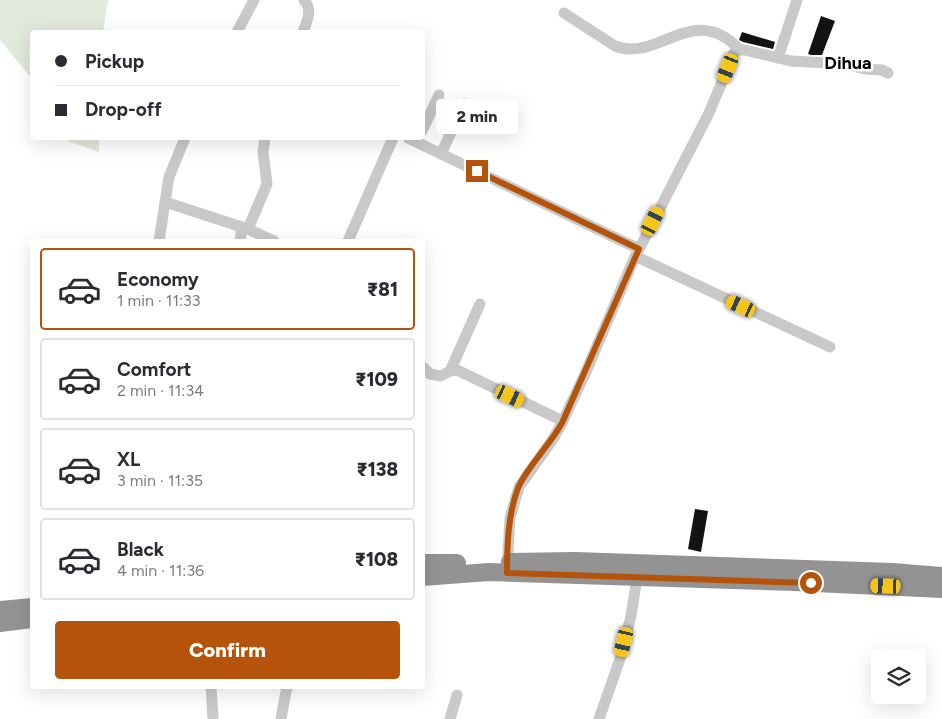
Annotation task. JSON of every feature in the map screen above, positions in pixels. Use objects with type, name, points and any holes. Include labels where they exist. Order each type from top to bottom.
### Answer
[{"type":"highway","points":[[425,577],[480,573],[507,568],[575,561],[638,570],[794,582],[942,589]]},
{"type":"highway","points":[[425,564],[507,568]]},
{"type":"highway","points":[[638,570],[892,572],[942,576]]},
{"type":"highway","points":[[0,610],[30,607]]},
{"type":"highway","points":[[0,623],[30,619]]},
{"type":"street","points":[[239,30],[254,0]]},
{"type":"street","points":[[304,0],[309,7],[309,14],[304,30]]},
{"type":"street","points":[[778,58],[797,0]]},
{"type":"street","points":[[564,13],[624,50],[639,49],[675,33],[701,27],[724,34],[740,50],[792,61],[844,64],[865,69],[882,70],[888,73]]},
{"type":"street","points":[[507,568],[510,518],[519,487],[553,439],[563,421],[637,253],[709,113],[734,53],[740,50]]},
{"type":"street","points":[[425,122],[439,95]]},
{"type":"street","points":[[441,154],[464,104]]},
{"type":"street","points":[[159,239],[170,177],[185,140]]},
{"type":"street","points":[[241,239],[267,184],[263,152],[266,140]]},
{"type":"street","points":[[349,239],[392,140]]},
{"type":"street","points":[[421,140],[441,154],[637,253],[830,347]]},
{"type":"street","points":[[166,202],[245,228],[270,239]]},
{"type":"street","points":[[425,369],[430,374],[436,376],[444,376],[450,371],[480,304]]},
{"type":"street","points":[[450,371],[456,370],[563,421]]},
{"type":"street","points":[[599,719],[622,656],[631,616],[638,570]]},
{"type":"street","points":[[211,689],[213,719]]},
{"type":"street","points":[[281,719],[286,689]]},
{"type":"street","points":[[450,719],[456,695]]},
{"type":"shaded area","points":[[0,0],[108,0],[103,30],[30,30],[30,77],[0,40]]},
{"type":"shaded area","points":[[66,140],[99,140],[99,152]]},
{"type":"building","points":[[821,16],[835,21],[822,55],[811,55],[808,54]]},
{"type":"building","points":[[742,32],[775,42],[773,49],[739,40]]},
{"type":"building","points":[[695,509],[708,511],[701,552],[688,549]]},
{"type":"district","name":"Dihua","points":[[848,63]]},
{"type":"route","points":[[477,171],[639,249],[562,423],[519,487],[510,518],[507,573],[811,583]]}]
